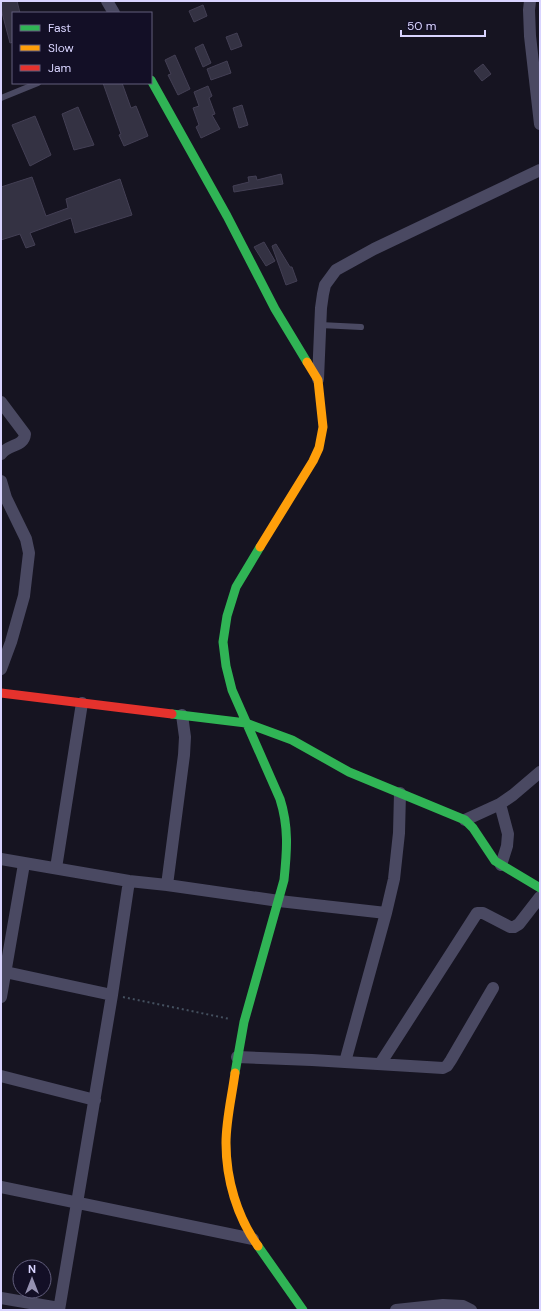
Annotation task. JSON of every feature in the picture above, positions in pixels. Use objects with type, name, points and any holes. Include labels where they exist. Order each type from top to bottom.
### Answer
[{"type":"street","points":[[107,1],[113,12]]},
{"type":"street","points":[[530,1],[530,36],[540,124]]},
{"type":"street","points":[[152,82],[227,216],[275,309],[318,380]]},
{"type":"street","points":[[303,1310],[253,1239],[243,1220],[235,1201],[227,1162],[226,1142],[237,1058],[244,1022],[284,880],[287,829],[278,793],[232,690],[226,666],[223,642],[227,616],[236,586],[313,461],[319,448],[323,427],[318,380],[321,308],[326,285],[336,270],[374,249],[540,170]]},
{"type":"street","points":[[1,402],[25,434],[22,442],[6,448],[1,454]]},
{"type":"street","points":[[1,481],[16,520],[26,539],[29,552],[24,596],[11,642],[1,669]]},
{"type":"street","points":[[1,693],[246,723],[292,740],[349,772],[465,820],[473,828],[495,861],[540,888]]},
{"type":"street","points":[[56,868],[82,704]]},
{"type":"street","points":[[167,885],[184,756],[185,737],[182,715]]},
{"type":"street","points":[[465,820],[500,804],[540,772]]},
{"type":"street","points":[[345,1062],[386,913],[394,878],[399,833],[400,793]]},
{"type":"street","points":[[500,804],[508,834],[508,846],[502,865]]},
{"type":"street","points":[[1,859],[129,881],[167,885],[279,902],[386,913]]},
{"type":"street","points":[[1,997],[3,972],[24,864]]},
{"type":"street","points":[[1,1298],[59,1309],[76,1202],[95,1100],[129,881]]},
{"type":"street","points":[[380,1064],[477,913],[483,913],[510,927],[514,927],[519,924],[540,898]]},
{"type":"street","points":[[3,972],[112,995]]},
{"type":"street","points":[[237,1058],[345,1062],[439,1069],[445,1068],[493,988]]},
{"type":"street","points":[[1,1076],[95,1100]]},
{"type":"street","points":[[1,1187],[253,1239]]},
{"type":"street","points":[[396,1310],[443,1304],[463,1306],[471,1310]]},
{"type":"lane","points":[[1,98],[36,84]]},
{"type":"lane","points":[[320,324],[361,327]]},
{"type":"path","points":[[112,995],[244,1022]]},
{"type":"building","points":[[1,1],[17,1],[20,12],[12,12],[12,42],[10,43],[1,9]]},
{"type":"building","points":[[203,5],[207,16],[194,22],[189,11]]},
{"type":"building","points":[[237,33],[242,46],[231,50],[226,37]]},
{"type":"building","points":[[203,44],[211,63],[203,67],[195,48]]},
{"type":"building","points":[[175,55],[190,89],[178,95],[168,75],[171,74],[165,60]]},
{"type":"building","points":[[227,61],[231,73],[211,80],[207,69]]},
{"type":"building","points":[[483,64],[491,74],[482,81],[474,71]]},
{"type":"building","points":[[103,84],[122,84],[131,108],[136,106],[148,136],[124,146],[119,135],[121,134]]},
{"type":"building","points":[[208,86],[212,96],[209,98],[215,114],[212,115],[220,129],[201,138],[196,127],[199,125],[193,108],[199,106],[194,92]]},
{"type":"building","points":[[242,105],[248,125],[239,128],[233,108]]},
{"type":"building","points":[[78,107],[94,145],[74,150],[62,114]]},
{"type":"building","points":[[35,116],[51,155],[30,166],[12,125]]},
{"type":"building","points":[[281,174],[283,184],[234,192],[233,186],[249,182],[248,177],[256,176],[257,180]]},
{"type":"building","points":[[32,177],[46,216],[68,208],[66,199],[120,179],[132,215],[75,233],[71,218],[30,233],[35,245],[26,248],[20,234],[1,240],[1,187]]},
{"type":"building","points":[[264,242],[275,261],[266,266],[254,247]]},
{"type":"building","points":[[276,244],[290,267],[292,267],[297,281],[286,285],[272,246]]},
{"type":"traffic: fast","points":[[152,82],[227,216],[275,309],[307,362]]},
{"type":"traffic: fast","points":[[235,1073],[244,1022],[284,880],[286,849],[285,819],[280,799],[232,690],[226,666],[223,642],[227,616],[236,587],[260,547]]},
{"type":"traffic: fast","points":[[172,714],[246,723],[292,740],[349,772],[465,820],[473,828],[495,861],[540,888]]},
{"type":"traffic: fast","points":[[258,1246],[303,1310]]},
{"type":"traffic: slow","points":[[260,547],[313,461],[319,448],[323,427],[318,380],[307,362]]},
{"type":"traffic: slow","points":[[235,1073],[226,1134],[228,1170],[234,1197],[244,1223],[258,1246]]},
{"type":"traffic: jam","points":[[1,693],[172,714]]}]
